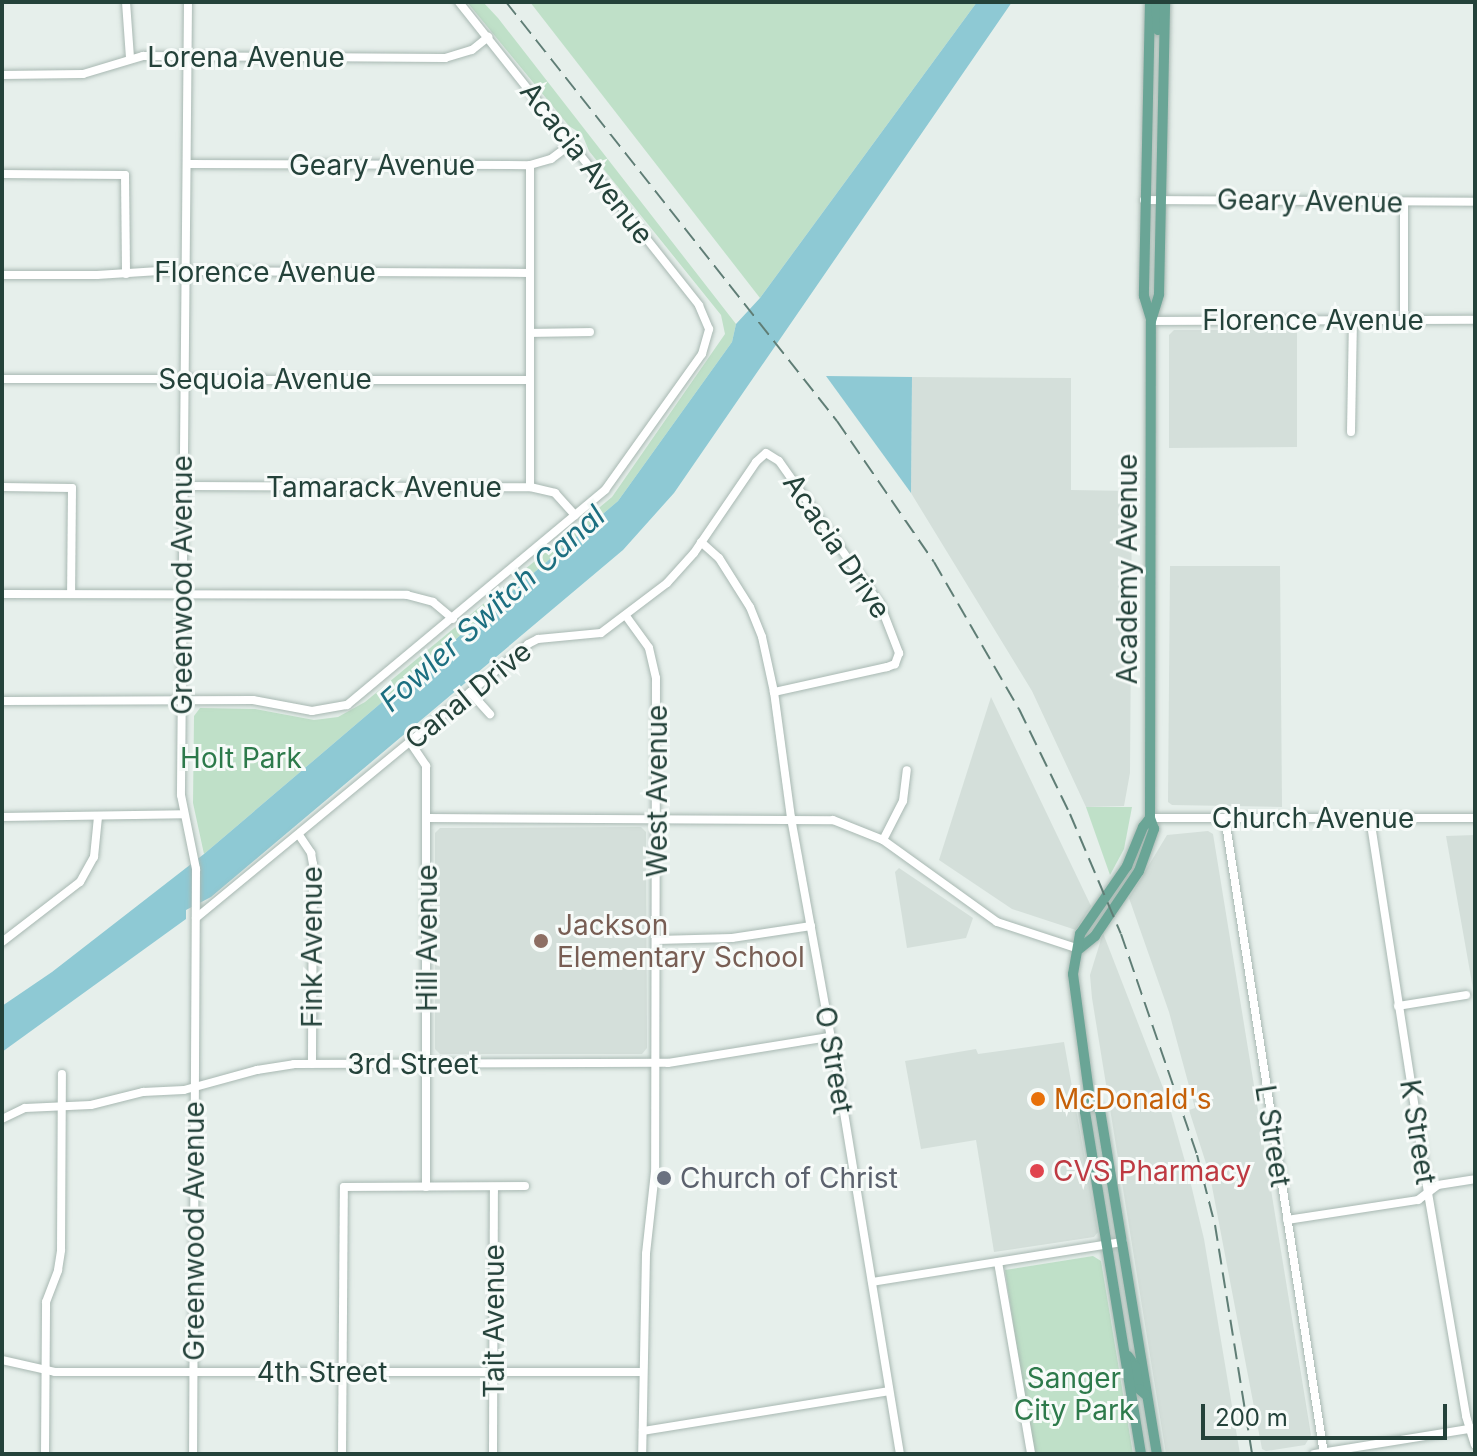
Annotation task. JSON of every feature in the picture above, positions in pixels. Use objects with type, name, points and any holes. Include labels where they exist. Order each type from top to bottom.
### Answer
[{"type":"main road","points":[[1153,2],[1159,54],[1165,71]]},
{"type":"main road","name":"Academy Avenue","points":[[1079,949],[1095,936],[1139,871],[1153,835],[1150,818],[1151,321],[1144,296],[1144,200],[1153,2]]},
{"type":"main road","name":"Academy Avenue","points":[[1151,321],[1159,294],[1165,2]]},
{"type":"main road","points":[[1079,949],[1073,984],[1090,1100],[1085,1112],[1141,1454]]},
{"type":"main road","points":[[1090,1100],[1100,1110],[1157,1454]]},
{"type":"main road","points":[[1125,1351],[1135,1366],[1139,1389],[1147,1395]]},
{"type":"street","points":[[126,2],[130,58]]},
{"type":"street","name":"Greenwood Avenue","points":[[188,2],[181,700],[184,814],[196,869],[193,1454]]},
{"type":"street","name":"Acacia Avenue","points":[[459,2],[699,305],[709,329],[702,354],[617,476],[575,515]]},
{"type":"street","name":"Lorena Avenue","points":[[2,75],[83,74],[130,58],[445,58],[472,50],[488,37]]},
{"type":"street","name":"Geary Avenue","points":[[187,164],[530,165],[551,159],[571,144]]},
{"type":"street","points":[[530,165],[530,487]]},
{"type":"street","points":[[2,174],[125,175],[126,274]]},
{"type":"street","name":"Geary Avenue","points":[[1144,200],[1475,202]]},
{"type":"street","points":[[1404,202],[1404,319]]},
{"type":"street","name":"Florence Avenue","points":[[2,275],[186,271],[529,273]]},
{"type":"street","name":"Florence Avenue","points":[[1151,321],[1475,320]]},
{"type":"street","points":[[1351,432],[1353,322]]},
{"type":"street","points":[[530,333],[590,332]]},
{"type":"street","name":"Sequoia Avenue","points":[[2,379],[528,380]]},
{"type":"street","name":"Canal Drive","points":[[196,918],[538,639],[592,636],[626,616],[676,575],[756,462],[766,453]]},
{"type":"street","name":"Acacia Drive","points":[[766,453],[779,461],[880,604],[899,653],[895,664],[887,667],[774,692]]},
{"type":"street","name":"Tamarack Avenue","points":[[183,486],[530,487],[555,493],[575,515]]},
{"type":"street","points":[[2,487],[72,488],[71,594]]},
{"type":"street","points":[[2,701],[253,700],[312,711],[347,705],[575,515]]},
{"type":"street","name":"O Street","points":[[701,542],[719,558],[750,607],[762,637],[774,692],[791,818],[900,1454]]},
{"type":"street","points":[[2,594],[407,595],[433,602],[453,619]]},
{"type":"street","name":"West Avenue","points":[[626,616],[641,634],[655,662],[657,1063],[655,1182],[646,1254],[642,1454]]},
{"type":"street","points":[[470,692],[490,714]]},
{"type":"street","name":"Hill Avenue","points":[[410,742],[425,761],[426,1187]]},
{"type":"street","points":[[883,840],[903,801],[907,770]]},
{"type":"street","points":[[2,817],[184,814]]},
{"type":"street","points":[[2,942],[80,882],[94,857],[98,817]]},
{"type":"street","points":[[427,818],[791,818],[850,823],[883,840],[997,922],[1079,949]]},
{"type":"street","name":"Church Avenue","points":[[1150,818],[1475,818]]},
{"type":"street","name":"L Street","points":[[1225,818],[1324,1453]]},
{"type":"street","name":"K Street","points":[[1370,818],[1428,1193],[1475,1445]]},
{"type":"street","name":"Fink Avenue","points":[[299,835],[311,853],[313,864],[312,1064]]},
{"type":"street","points":[[657,940],[732,938],[811,926]]},
{"type":"street","points":[[1398,1006],[1466,995]]},
{"type":"street","name":"3rd Street","points":[[2,1119],[25,1108],[91,1105],[143,1092],[195,1088],[272,1067],[312,1064],[657,1063],[829,1037]]},
{"type":"street","points":[[45,1454],[46,1302],[58,1270],[61,1250],[62,1074]]},
{"type":"street","points":[[1287,1220],[1418,1200],[1438,1185],[1475,1179]]},
{"type":"street","points":[[342,1454],[344,1187],[525,1186]]},
{"type":"street","name":"Tait Avenue","points":[[493,1454],[494,1188]]},
{"type":"street","points":[[872,1282],[1123,1242]]},
{"type":"street","points":[[998,1262],[1031,1454]]},
{"type":"street","name":"4th Street","points":[[2,1360],[45,1370],[193,1373],[643,1372]]},
{"type":"street","points":[[643,1431],[889,1391]]},
{"type":"street","points":[[1314,1454],[1472,1428]]},
{"type":"shaded area","points":[[1174,330],[1297,330],[1297,447],[1169,448],[1169,335]]},
{"type":"shaded area","points":[[912,377],[1071,378],[1071,490],[1132,491],[1130,773],[1124,806],[1086,807],[1032,691],[911,493]]},
{"type":"shaded area","points":[[1170,566],[1280,566],[1282,807],[1172,805],[1168,802]]},
{"type":"shaded area","points":[[991,697],[1091,906],[1076,930],[1012,909],[939,860]]},
{"type":"shaded area","name":"Jackson Elementary School","points":[[641,827],[646,832],[647,1048],[642,1054],[440,1054],[435,1049],[435,833],[440,828]]},
{"type":"shaded area","points":[[1208,831],[1213,834],[1311,1435],[1305,1445],[1266,1451],[1262,1449],[1210,1176],[1189,1110],[1195,1108],[1169,1012],[1129,898],[1167,835]]},
{"type":"shaded area","points":[[1475,835],[1475,1000],[1446,836]]},
{"type":"shaded area","points":[[899,868],[973,918],[966,938],[907,948],[895,872]]},
{"type":"shaded area","points":[[1103,933],[1167,1098],[1188,1172],[1204,1239],[1240,1454],[1166,1454],[1092,998],[1090,975]]},
{"type":"shaded area","points":[[1064,1042],[1098,1232],[1094,1237],[994,1252],[976,1140],[921,1149],[905,1061],[976,1049],[978,1054]]},
{"type":"green space","name":"Holt Park","points":[[467,2],[483,2],[498,18],[736,324],[732,342],[618,501],[204,854],[193,803],[194,716],[200,708],[255,709],[314,720],[338,717],[365,702],[612,497],[725,334],[721,315],[589,151],[582,134],[569,126]]},
{"type":"green space","points":[[530,2],[977,2],[760,298]]},
{"type":"green space","points":[[1086,807],[1132,807],[1124,849],[1110,875]]},
{"type":"green space","name":"Sanger City Park","points":[[1093,1256],[1101,1261],[1133,1454],[1033,1454],[1005,1270]]},
{"type":"water","points":[[977,2],[1012,2],[674,493],[623,550],[211,897],[186,910],[186,919],[2,1052],[2,1006],[52,972],[204,854],[618,501],[732,342],[736,324],[760,298]]},
{"type":"water","points":[[826,376],[912,377],[911,493]]},
{"type":"railway","points":[[506,2],[837,421],[934,562],[1019,709],[1070,814],[1121,934],[1197,1155],[1215,1225],[1252,1454]]},
{"type":"place","name":"Jackson Elementary School","points":[[541,941]]},
{"type":"place","name":"McDonald's","points":[[1038,1099]]},
{"type":"place","name":"CVS Pharmacy","points":[[1037,1171]]},
{"type":"place","name":"Church of Christ","points":[[664,1178]]},
{"type":"water label","name":"Fowler Switch Canal","points":[[492,608]]}]
